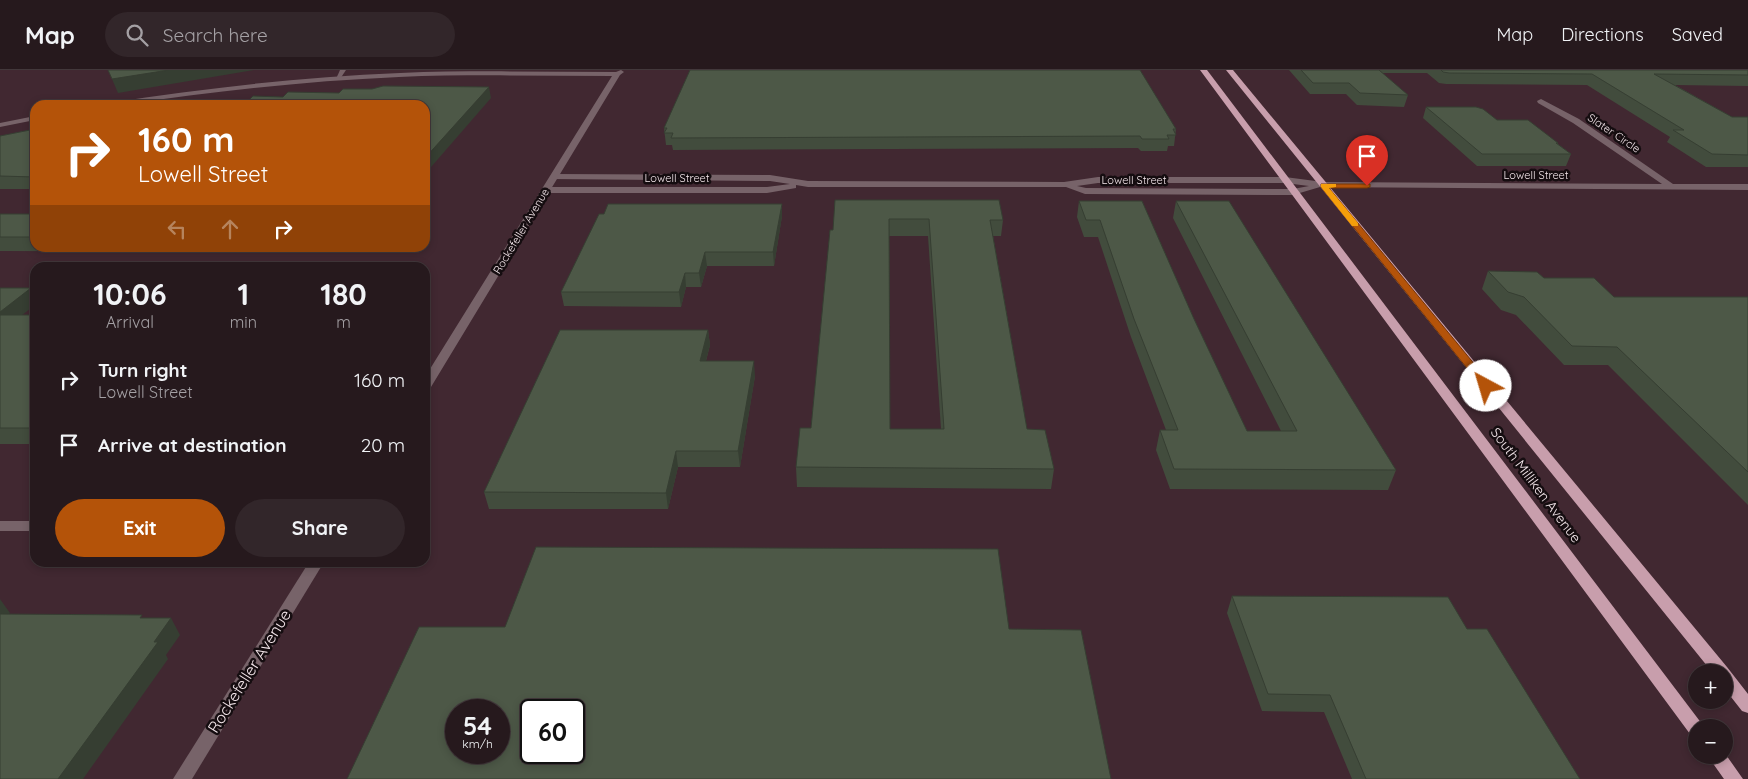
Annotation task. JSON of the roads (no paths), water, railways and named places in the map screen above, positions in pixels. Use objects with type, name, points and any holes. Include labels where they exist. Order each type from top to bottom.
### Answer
[{"type":"main road","name":"South Milliken Avenue","points":[[1203,70],[1688,719]]},
{"type":"main road","name":"South Milliken Avenue","points":[[1229,70],[1714,664]]},
{"type":"main road","points":[[1733,687],[1748,706]]},
{"type":"main road","points":[[1723,764],[1734,779]]},
{"type":"street","points":[[338,78],[343,70]]},
{"type":"street","points":[[144,100],[215,90],[338,78],[438,74],[619,71]]},
{"type":"street","name":"Rockefeller Avenue","points":[[430,379],[619,71]]},
{"type":"street","name":"Slater Circle","points":[[1541,101],[1576,121],[1672,187]]},
{"type":"street","points":[[0,125],[30,119]]},
{"type":"street","name":"Lowell Street","points":[[554,177],[770,178],[808,184]]},
{"type":"street","name":"Lowell Street","points":[[546,190],[767,190],[808,184],[1064,185],[1098,180],[1285,180],[1323,185],[1748,187]]},
{"type":"street","name":"Lowell Street","points":[[1064,185],[1085,191],[1293,192],[1323,185]]},
{"type":"street","points":[[0,526],[30,526]]},
{"type":"street","name":"Rockefeller Avenue","points":[[182,779],[314,567]]}]
